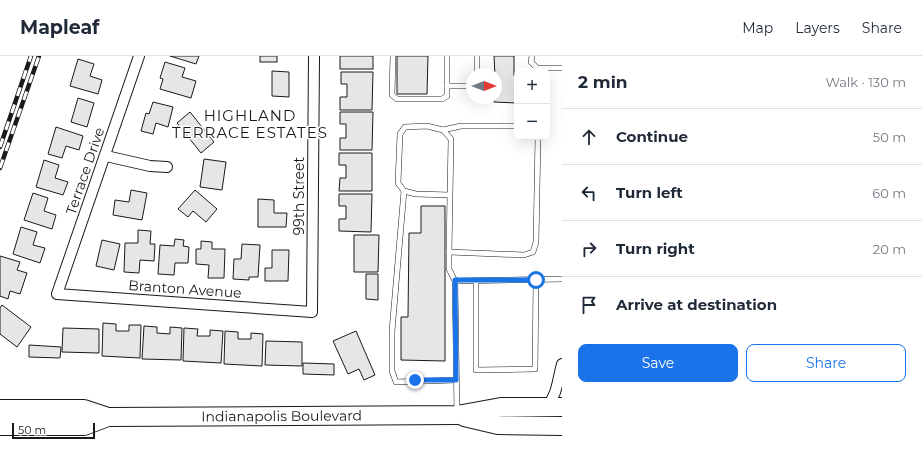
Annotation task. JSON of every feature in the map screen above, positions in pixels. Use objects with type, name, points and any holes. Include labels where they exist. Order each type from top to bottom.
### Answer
[{"type":"highway","name":"Indianapolis Boulevard","points":[[0,409],[84,409],[108,417],[457,415],[500,407],[554,407]]},
{"type":"highway","name":"Indianapolis Boulevard","points":[[457,415],[498,425],[562,426]]},
{"type":"highway","name":"Indianapolis Boulevard","points":[[0,426],[84,426],[108,417]]},
{"type":"street","name":"Terrace Drive","points":[[57,294],[140,56]]},
{"type":"street","name":"99th Street","points":[[312,312],[314,56]]},
{"type":"street","points":[[106,156],[150,166],[168,167]]},
{"type":"street","name":"Branton Avenue","points":[[57,294],[312,312]]},
{"type":"street","points":[[554,407],[562,364]]},
{"type":"lane","points":[[393,56],[392,95],[397,99],[442,99],[447,96],[447,56]]},
{"type":"lane","points":[[477,56],[477,68]]},
{"type":"lane","points":[[532,56],[532,62],[537,68],[562,68]]},
{"type":"lane","points":[[447,86],[466,86]]},
{"type":"lane","points":[[456,380],[396,382],[392,371],[392,331],[404,192],[398,183],[400,134],[405,127],[427,126],[443,130],[461,126],[514,126]]},
{"type":"lane","points":[[443,130],[451,139],[449,268],[455,280],[457,415]]},
{"type":"lane","points":[[449,252],[524,255],[533,252],[536,242],[538,140]]},
{"type":"lane","points":[[404,192],[416,194],[450,195]]},
{"type":"lane","points":[[455,280],[562,279]]},
{"type":"lane","points":[[476,280],[476,370],[535,369],[536,280]]},
{"type":"building","points":[[170,56],[199,56],[196,64]]},
{"type":"building","points":[[260,56],[277,56],[277,62],[260,62]]},
{"type":"building","points":[[340,56],[373,56],[373,69],[340,69]]},
{"type":"building","points":[[397,56],[428,56],[427,94],[397,94]]},
{"type":"building","points":[[494,56],[514,56],[514,103],[502,102],[502,68],[495,68]]},
{"type":"building","points":[[78,59],[94,64],[90,76],[102,80],[98,94],[70,86]]},
{"type":"building","points":[[165,62],[185,68],[182,77],[196,81],[191,98],[160,89],[163,79],[160,78]]},
{"type":"building","points":[[272,71],[289,72],[289,97],[272,96]]},
{"type":"building","points":[[341,72],[373,72],[372,110],[340,110],[340,97],[347,97],[347,84],[341,84]]},
{"type":"building","points":[[78,98],[94,103],[87,127],[71,122]]},
{"type":"building","points":[[153,102],[173,107],[168,127],[156,123],[153,134],[141,131],[146,113],[149,114]]},
{"type":"building","points":[[190,112],[214,142],[201,153],[177,123]]},
{"type":"building","points":[[340,112],[373,112],[372,150],[340,150],[340,138],[346,138],[346,124],[340,124]]},
{"type":"building","points":[[56,127],[83,136],[79,150],[66,146],[62,158],[48,154]]},
{"type":"building","points":[[339,153],[372,153],[372,191],[339,191],[340,178],[346,178],[346,165],[339,165]]},
{"type":"building","points":[[204,159],[226,162],[222,190],[200,187]]},
{"type":"building","points":[[44,160],[59,165],[55,178],[68,182],[63,195],[36,187]]},
{"type":"building","points":[[131,190],[147,193],[142,220],[113,215],[115,200],[129,202]]},
{"type":"building","points":[[195,190],[217,209],[206,222],[193,211],[188,217],[178,209]]},
{"type":"building","points":[[33,193],[48,198],[44,211],[56,215],[52,229],[24,220]]},
{"type":"building","points":[[339,194],[372,194],[371,232],[339,231],[339,219],[346,219],[346,206],[339,206]]},
{"type":"building","points":[[258,199],[274,200],[274,213],[287,213],[286,227],[258,227]]},
{"type":"building","points":[[421,206],[445,206],[445,361],[401,360],[401,317],[408,317],[409,233],[421,233]]},
{"type":"building","points":[[21,227],[37,232],[33,245],[45,248],[40,263],[13,254]]},
{"type":"building","points":[[138,230],[151,231],[150,244],[155,244],[154,261],[140,260],[139,273],[124,272],[125,243],[138,243]]},
{"type":"building","points":[[354,235],[379,235],[378,272],[354,272]]},
{"type":"building","points":[[175,239],[184,240],[183,246],[189,247],[188,263],[175,263],[174,275],[158,274],[160,245],[174,246]]},
{"type":"building","points":[[102,240],[120,244],[114,270],[96,266]]},
{"type":"building","points":[[201,241],[212,242],[212,249],[225,249],[224,278],[208,278],[209,265],[196,264],[196,249],[201,249]]},
{"type":"building","points":[[242,244],[260,245],[258,277],[249,277],[249,280],[233,279],[234,259],[241,259]]},
{"type":"building","points":[[272,250],[289,250],[288,281],[265,281],[265,268],[272,268]]},
{"type":"building","points":[[0,256],[20,262],[17,270],[27,273],[20,294],[10,291],[8,299],[0,296]]},
{"type":"building","points":[[366,274],[378,274],[378,300],[366,299]]},
{"type":"building","points":[[2,305],[31,327],[17,347],[0,334],[0,308]]},
{"type":"building","points":[[103,323],[116,324],[116,331],[129,331],[129,325],[141,325],[140,358],[102,356]]},
{"type":"building","points":[[144,326],[157,327],[157,333],[170,334],[170,327],[182,328],[181,360],[142,359]]},
{"type":"building","points":[[63,328],[99,329],[99,353],[62,352]]},
{"type":"building","points":[[184,328],[198,329],[197,336],[210,336],[210,330],[223,331],[221,363],[183,361]]},
{"type":"building","points":[[225,331],[238,332],[238,339],[251,339],[251,333],[263,334],[262,366],[224,364]]},
{"type":"building","points":[[356,331],[375,375],[364,380],[359,369],[348,374],[333,341]]},
{"type":"building","points":[[266,341],[302,342],[302,366],[265,365]]},
{"type":"building","points":[[29,345],[61,347],[60,358],[29,357]]},
{"type":"building","points":[[303,363],[334,364],[334,375],[303,374]]},
{"type":"railway","points":[[0,147],[31,56]]},
{"type":"railway","points":[[0,168],[39,56]]},
{"type":"district","name":"HIGHLAND TERRACE ESTATES","points":[[250,124]]},
{"type":"route","points":[[415,380],[456,380],[455,280],[536,280]]}]
